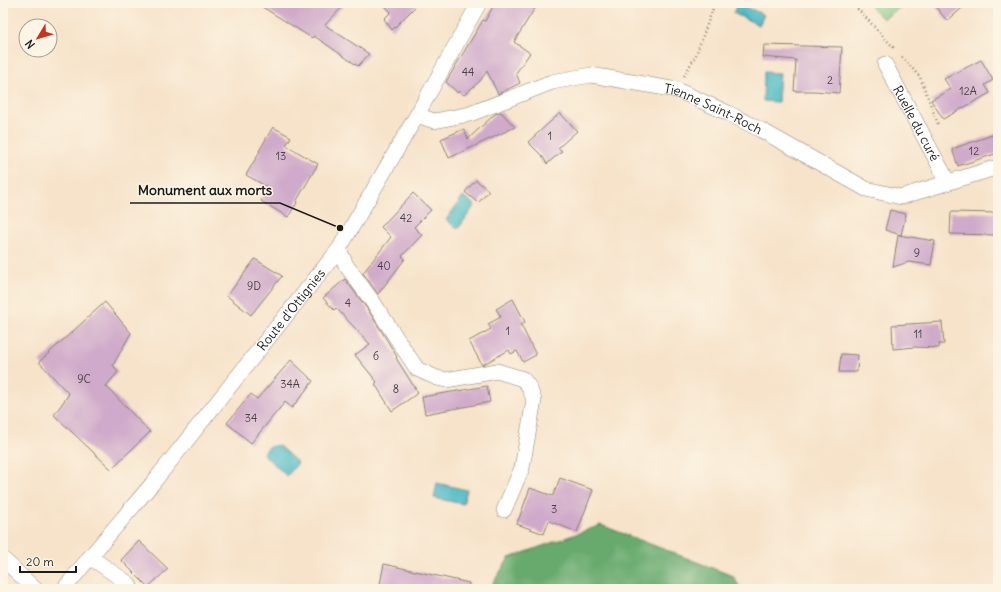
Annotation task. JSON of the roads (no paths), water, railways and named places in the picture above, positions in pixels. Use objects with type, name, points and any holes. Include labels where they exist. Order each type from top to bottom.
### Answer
[{"type":"street","name":"Route d'Ottignies","points":[[64,589],[152,484],[339,249],[417,115],[479,3]]},
{"type":"street","name":"Ruelle du curé","points":[[885,64],[948,182]]},
{"type":"street","name":"Tienne Saint-Roch","points":[[417,115],[434,121],[470,114],[552,82],[591,75],[677,90],[728,112],[866,189],[901,197],[998,167]]},
{"type":"street","points":[[339,249],[346,265],[376,305],[418,369],[437,378],[446,380],[496,371],[523,379],[529,387],[534,400],[522,468],[504,510]]},
{"type":"street","points":[[90,557],[129,584],[131,589]]},
{"type":"street","points":[[3,559],[35,589]]},
{"type":"water","points":[[738,3],[764,15],[759,25],[733,13]]},
{"type":"water","points":[[764,72],[780,73],[778,102],[763,101]]},
{"type":"water","points":[[463,196],[475,205],[458,229],[446,220]]},
{"type":"water","points":[[278,445],[298,463],[287,476],[263,454],[269,447]]},
{"type":"water","points":[[437,483],[467,490],[463,504],[434,498]]},
{"type":"place","name":"Monument aux morts","points":[[340,228]]}]
